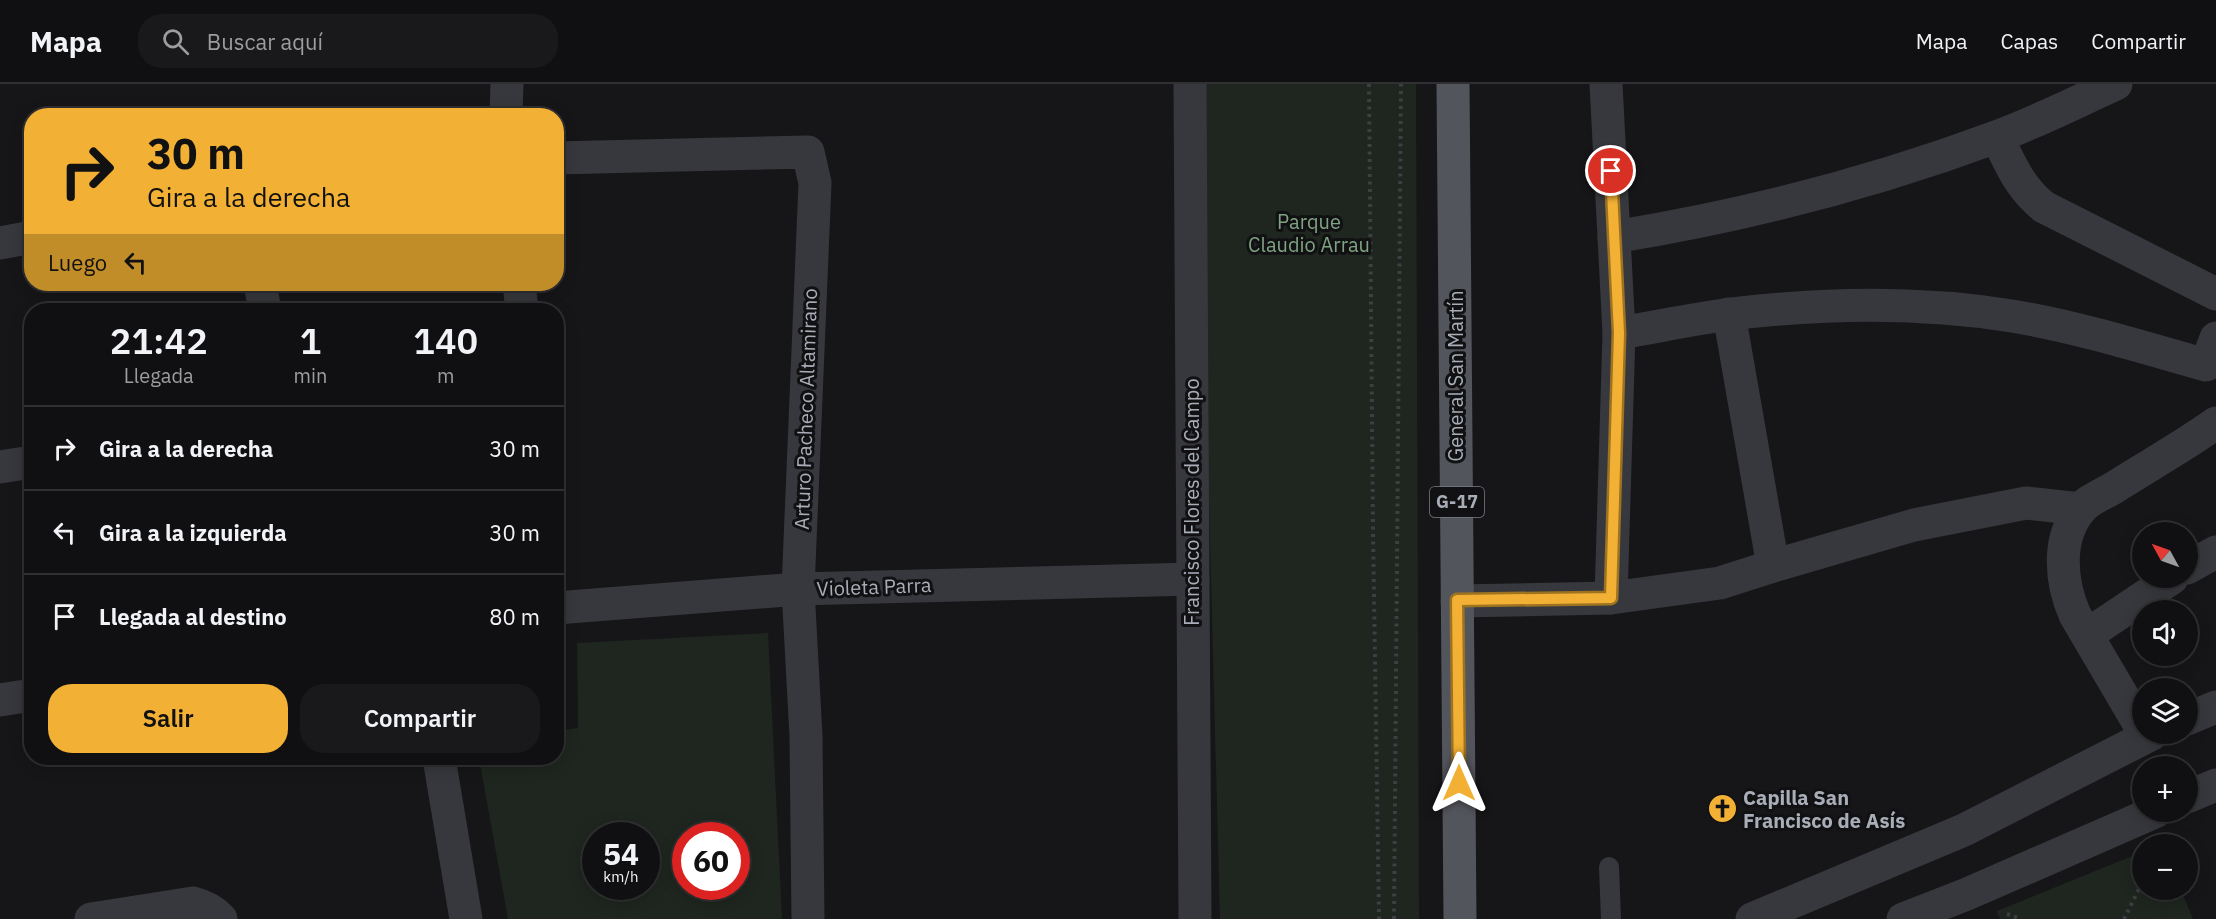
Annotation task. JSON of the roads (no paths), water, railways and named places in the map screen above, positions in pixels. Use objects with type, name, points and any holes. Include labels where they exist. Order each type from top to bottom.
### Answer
[{"type":"main road","name":"General San Martín","points":[[1453,84],[1460,919]]},
{"type":"street","points":[[506,108],[507,84]]},
{"type":"street","name":"Francisco Flores del Campo","points":[[1190,84],[1195,919]]},
{"type":"street","points":[[1606,84],[1619,333],[1611,598]]},
{"type":"street","points":[[1614,237],[1690,224],[1798,200],[1874,178],[1997,137],[2116,84]]},
{"type":"street","points":[[1997,137],[2019,183],[2044,207],[2216,294]]},
{"type":"street","name":"Arturo Pacheco Altamirano","points":[[564,158],[808,152],[815,183],[798,589],[806,736],[808,919]]},
{"type":"street","points":[[0,243],[24,238]]},
{"type":"street","points":[[1619,333],[1729,314],[1860,305],[1974,311],[2069,327],[2206,365],[2216,338]]},
{"type":"street","points":[[1729,314],[1773,566]]},
{"type":"street","points":[[2132,710],[2067,598],[2063,579],[2065,543],[2080,509],[2216,423]]},
{"type":"street","points":[[0,467],[24,463]]},
{"type":"street","points":[[1457,600],[1611,598],[1720,583],[1914,525],[1990,509],[2026,503],[2080,509]]},
{"type":"street","points":[[2198,562],[2216,552]]},
{"type":"street","name":"Violeta Parra","points":[[564,607],[798,589],[1193,579]]},
{"type":"street","points":[[2087,635],[2157,588]]},
{"type":"street","points":[[0,700],[24,696]]},
{"type":"street","points":[[2198,714],[2216,707]]},
{"type":"street","points":[[1752,919],[1964,830],[2132,740]]},
{"type":"street","points":[[440,765],[466,919]]},
{"type":"street","points":[[2198,793],[2216,785]]},
{"type":"street","points":[[1903,919],[1967,894],[2132,822]]},
{"type":"street","points":[[91,919],[193,903],[204,906],[218,915]]},
{"type":"lane","points":[[1609,867],[1611,919]]},
{"type":"place","name":"Capilla San Francisco de Asís","points":[[1722,809]]},
{"type":"park label","name":"Parque Claudio Arrau","points":[[1309,234]]}]
